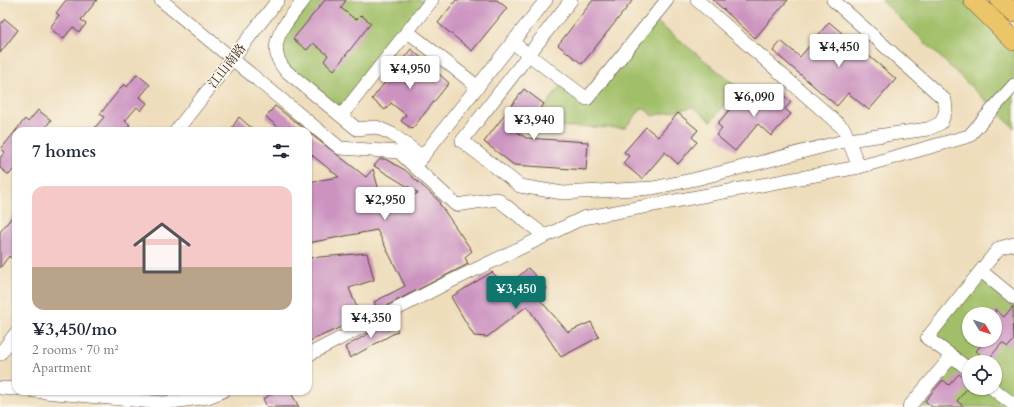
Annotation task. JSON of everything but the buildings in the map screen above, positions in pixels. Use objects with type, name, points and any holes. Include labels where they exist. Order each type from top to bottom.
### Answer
[{"type":"highway","points":[[973,0],[1014,41]]},
{"type":"highway","points":[[979,0],[1014,32]]},
{"type":"highway","points":[[1000,0],[1014,13]]},
{"type":"street","points":[[160,0],[340,148],[399,152],[419,162]]},
{"type":"street","name":"江山南路","points":[[179,127],[278,0]]},
{"type":"street","points":[[304,0],[281,30],[275,48],[277,61],[285,70],[357,129],[376,127],[392,134],[419,162],[456,205],[497,199],[545,236]]},
{"type":"street","points":[[341,116],[432,0]]},
{"type":"street","points":[[419,162],[546,0]]},
{"type":"street","points":[[571,0],[462,141],[520,186],[563,193],[653,188],[696,179],[848,140],[928,128],[941,123],[946,110],[945,100],[833,0]]},
{"type":"street","points":[[512,42],[587,99],[667,0]]},
{"type":"street","points":[[697,0],[844,129],[859,167]]},
{"type":"street","points":[[407,32],[478,87]]},
{"type":"street","points":[[312,353],[443,285],[583,218],[859,167],[969,136],[1014,85]]},
{"type":"street","points":[[962,364],[927,338],[1000,248],[1014,244]]},
{"type":"street","points":[[981,271],[1014,298]]},
{"type":"street","points":[[0,354],[12,338]]},
{"type":"street","points":[[909,407],[952,356]]},
{"type":"street","points":[[0,388],[12,389]]},
{"type":"street","points":[[77,395],[164,403],[213,395]]},
{"type":"street","points":[[1001,395],[1014,405]]},
{"type":"green space","points":[[304,0],[432,0],[341,116],[285,70],[281,30]]},
{"type":"green space","points":[[881,0],[965,0],[1014,45],[1014,128]]},
{"type":"green space","points":[[652,18],[739,88],[711,121],[693,107],[652,116],[643,107],[625,128],[531,126],[564,81],[587,99]]},
{"type":"green space","points":[[981,271],[1014,298],[1014,407],[909,407],[952,356],[927,338]]}]
